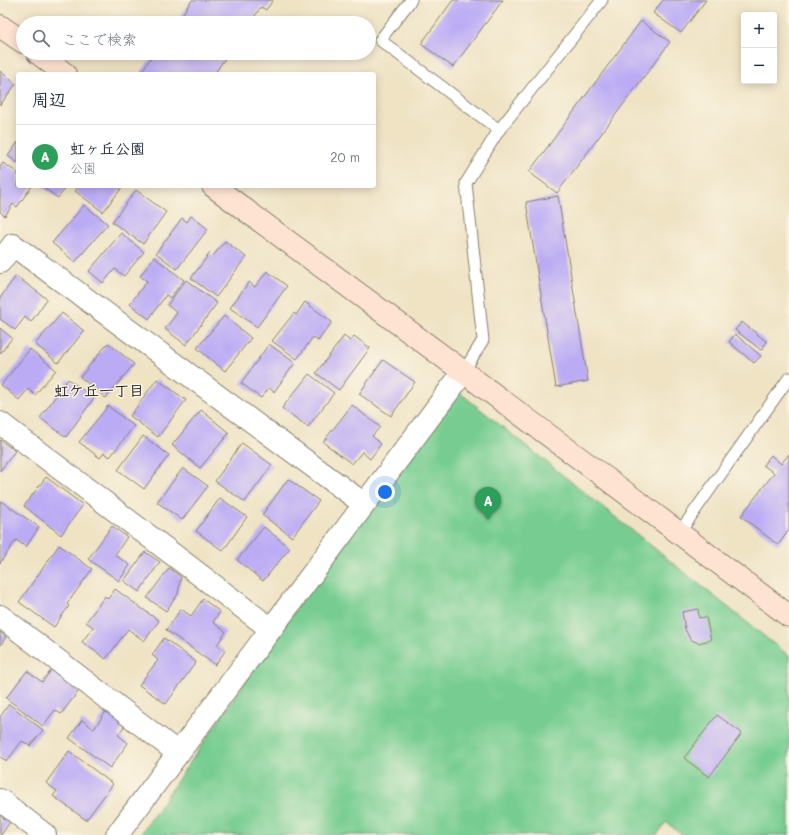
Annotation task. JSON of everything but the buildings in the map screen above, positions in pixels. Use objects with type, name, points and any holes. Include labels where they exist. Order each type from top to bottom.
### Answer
[{"type":"street","points":[[0,26],[16,37]]},
{"type":"street","points":[[47,60],[62,72]]},
{"type":"street","points":[[216,188],[464,371],[789,616]]},
{"type":"street","points":[[0,262],[13,245],[364,504]]},
{"type":"street","points":[[117,835],[464,371]]},
{"type":"street","points":[[0,423],[271,629]]},
{"type":"street","points":[[0,616],[178,753]]},
{"type":"street","points":[[0,800],[45,835]]},
{"type":"lane","points":[[411,0],[380,40],[499,130]]},
{"type":"lane","points":[[464,371],[483,340],[466,183],[499,130],[602,0]]},
{"type":"lane","points":[[679,533],[789,378]]},
{"type":"green space","points":[[450,385],[789,656],[789,835],[682,835],[666,822],[657,835],[140,835]]},
{"type":"place","name":"虹ヶ丘公園","points":[[488,520]]},
{"type":"district","name":"虹ケ丘一丁目","points":[[99,391]]}]
